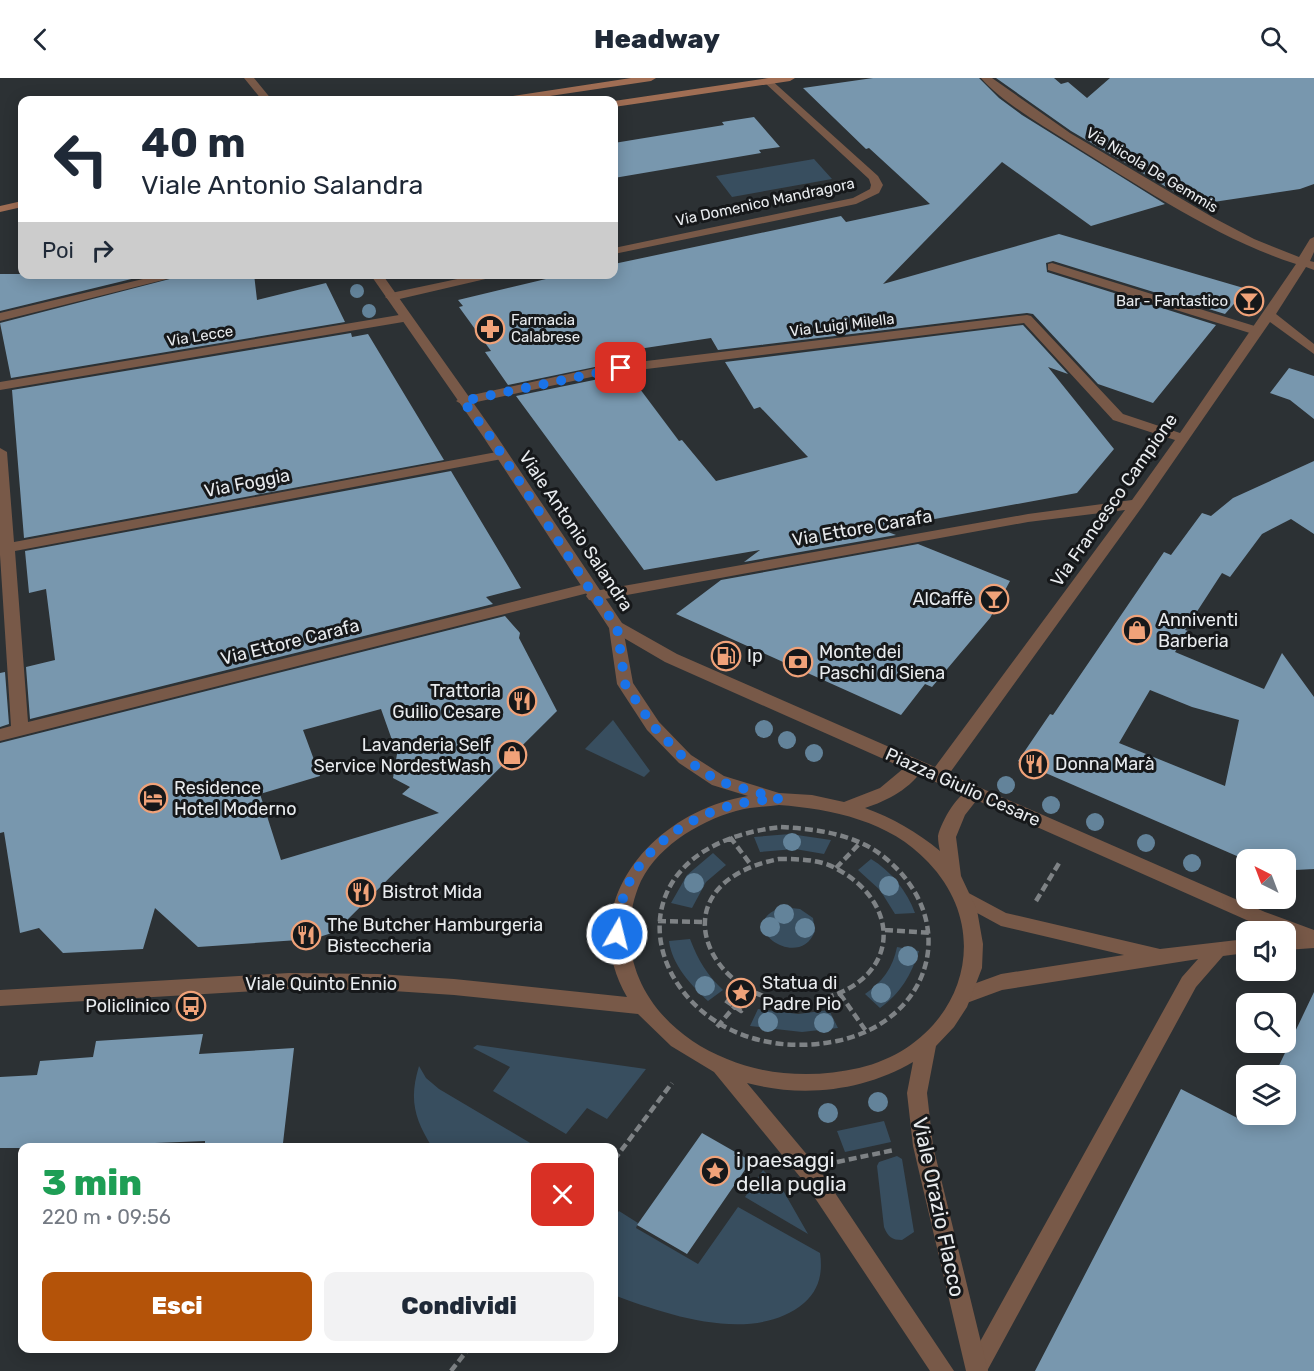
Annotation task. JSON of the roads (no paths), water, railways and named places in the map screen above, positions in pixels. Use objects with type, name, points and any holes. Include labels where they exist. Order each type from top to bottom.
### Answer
[{"type":"main road","points":[[532,96],[651,78]]},
{"type":"main road","points":[[618,103],[790,78]]},
{"type":"main road","points":[[0,209],[18,205]]},
{"type":"street","points":[[249,78],[264,96]]},
{"type":"street","name":"Via Nicola De Gemmis","points":[[986,78],[1095,156],[1213,225],[1276,254],[1308,264]]},
{"type":"street","name":"Via Domenico Mandragora","points":[[618,250],[856,201],[874,191],[877,185],[874,178],[768,80]]},
{"type":"street","name":"Via Francesco Campione","points":[[938,776],[1137,504],[1257,331],[1308,264],[1314,241]]},
{"type":"street","points":[[1052,267],[1257,331]]},
{"type":"street","points":[[0,317],[160,279]]},
{"type":"street","name":"Viale Antonio Salandra","points":[[379,279],[502,455],[617,627],[625,684],[653,726],[685,759],[718,781],[779,799]]},
{"type":"street","points":[[391,297],[477,279]]},
{"type":"street","points":[[1269,315],[1314,350]]},
{"type":"street","name":"Via Lecce","points":[[0,386],[405,318]]},
{"type":"street","name":"Via Luigi Milella","points":[[463,401],[616,369],[1027,319],[1118,417],[1182,438]]},
{"type":"street","points":[[0,452],[4,548],[20,730]]},
{"type":"street","name":"Via Foggia","points":[[4,548],[502,455]]},
{"type":"street","name":"Via Ettore Carafa","points":[[0,735],[592,592],[1028,518],[1137,504]]},
{"type":"street","name":"Piazza Giulio Cesare","points":[[617,627],[671,657],[916,767],[1258,917],[1314,939]]},
{"type":"street","points":[[848,807],[878,799],[895,789],[916,767]]},
{"type":"street","points":[[952,878],[947,837],[958,812],[974,792]]},
{"type":"street","points":[[779,799],[826,802],[848,807],[889,824],[925,848],[952,878],[963,897],[973,930],[974,963],[964,996],[949,1021],[927,1043],[893,1064],[853,1078],[808,1083],[775,1080],[721,1066],[696,1053],[660,1026],[642,1006],[624,970],[617,934],[622,900],[638,868],[663,840],[697,818],[736,804],[779,799]]},
{"type":"street","points":[[963,897],[1001,919],[1163,956]]},
{"type":"street","points":[[1296,942],[1314,939]]},
{"type":"street","points":[[964,996],[1001,982],[1236,947]]},
{"type":"street","points":[[977,1369],[1189,982],[1219,948]]},
{"type":"street","name":"Viale Quinto Ennio","points":[[0,998],[289,981],[378,982],[454,987],[642,1006]]},
{"type":"street","name":"Viale Orazio Flacco","points":[[927,1043],[917,1093],[923,1146],[977,1369]]},
{"type":"street","points":[[721,1066],[812,1176],[943,1371]]},
{"type":"place","name":"Bar - Fantastico","points":[[1249,301]]},
{"type":"place","name":"Farmacia Calabrese","points":[[490,329]]},
{"type":"place","name":"AlCaffè","points":[[994,599]]},
{"type":"place","name":"Anniventi Barberia","points":[[1137,630]]},
{"type":"place","name":"Ip","points":[[726,656]]},
{"type":"place","name":"Monte dei Paschi di Siena","points":[[798,662]]},
{"type":"place","name":"Trattoria Guilio Cesare","points":[[522,701]]},
{"type":"place","name":"Lavanderia Self Service NordestWash","points":[[512,755]]},
{"type":"place","name":"Donna Marà","points":[[1034,764]]},
{"type":"place","name":"Residence Hotel Moderno","points":[[153,798]]},
{"type":"place","name":"Bistrot Mida","points":[[361,892]]},
{"type":"place","name":"The Butcher Hamburgeria Bisteccheria","points":[[306,935]]},
{"type":"place","name":"Statua di Padre Pio","points":[[741,993]]},
{"type":"place","name":"Policlinico","points":[[191,1006]]},
{"type":"place","name":"i paesaggi della puglia","points":[[715,1171]]}]
